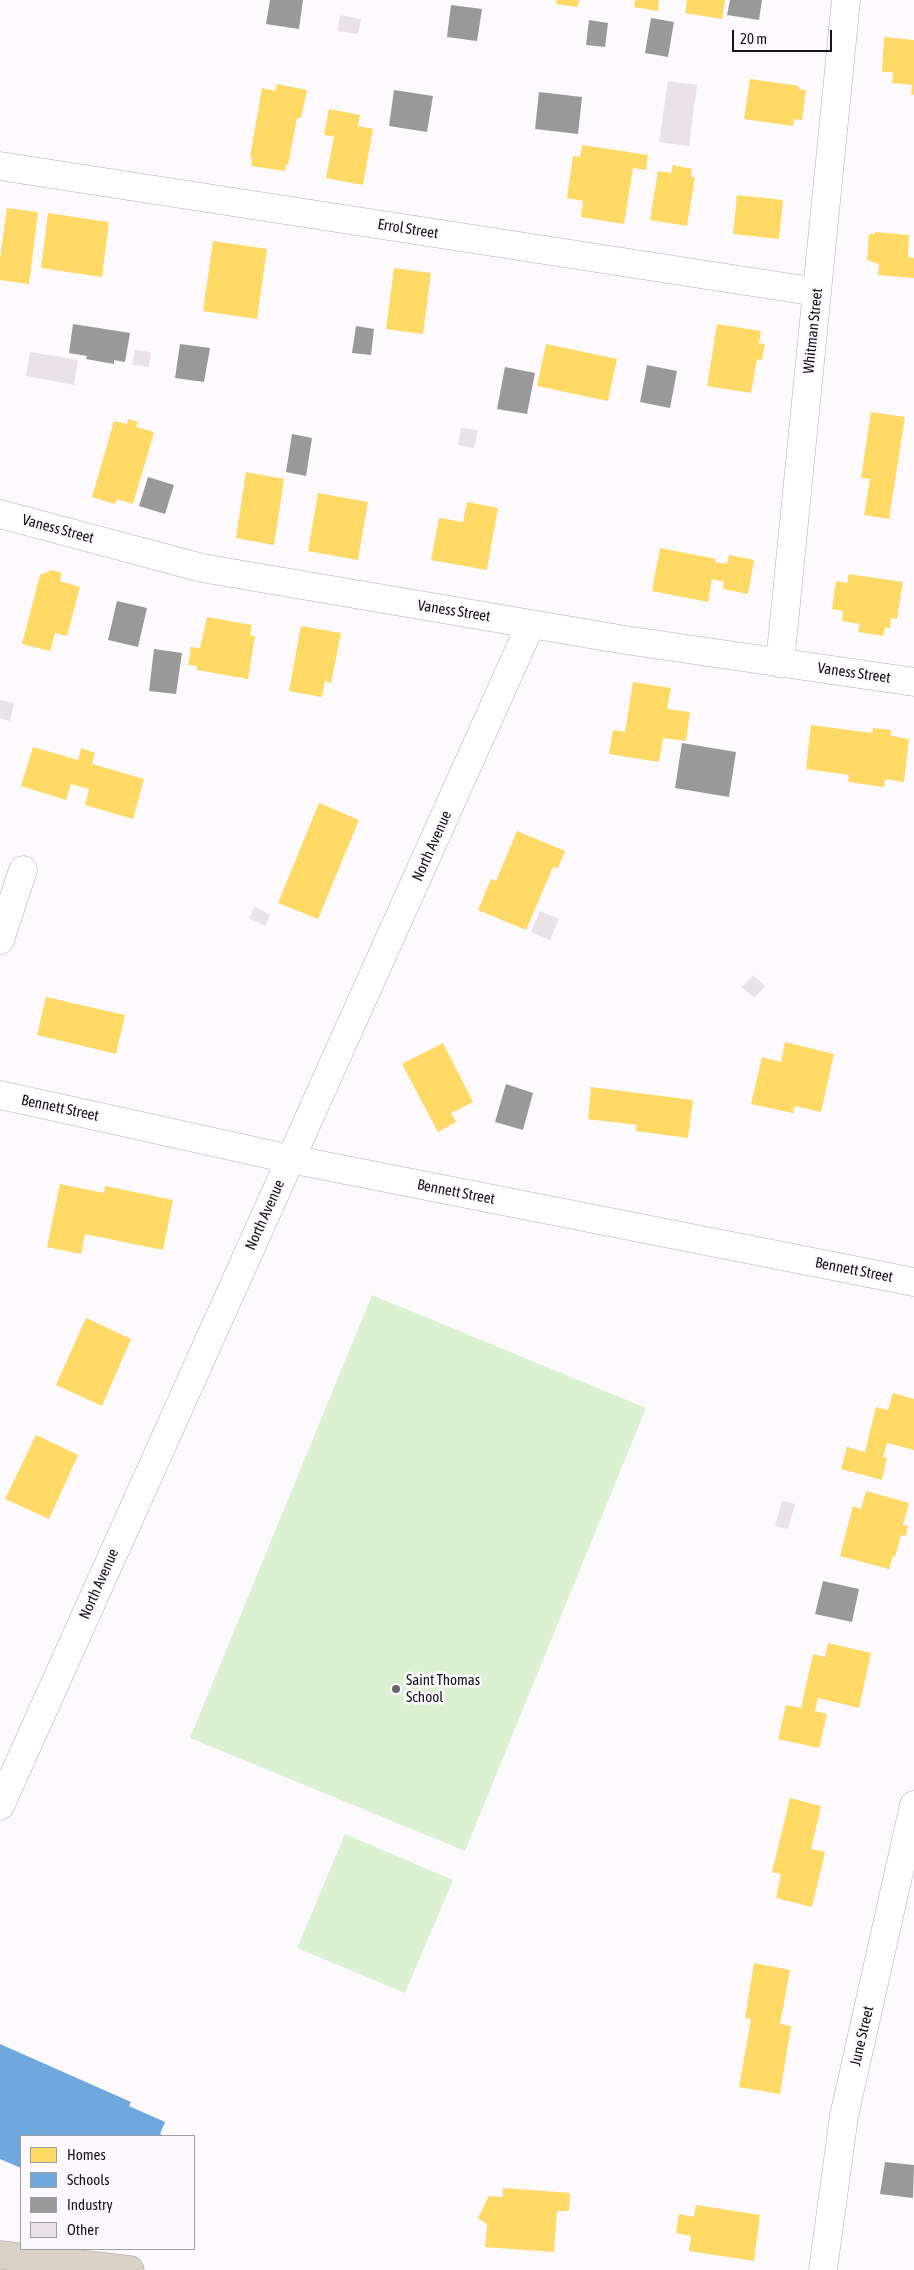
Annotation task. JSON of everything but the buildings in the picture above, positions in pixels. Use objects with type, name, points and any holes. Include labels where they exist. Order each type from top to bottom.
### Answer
[{"type":"highway","points":[[0,2255],[130,2270]]},
{"type":"street","name":"Whitman Street","points":[[780,663],[846,0]]},
{"type":"street","name":"Errol Street","points":[[0,166],[817,292]]},
{"type":"street","name":"Vaness Street","points":[[0,514],[202,568],[532,624],[914,682]]},
{"type":"street","name":"North Avenue","points":[[0,1806],[532,624]]},
{"type":"street","points":[[0,940],[23,870]]},
{"type":"street","name":"Bennett Street","points":[[0,1095],[290,1159],[914,1282]]},
{"type":"street","name":"June Street","points":[[823,2270],[844,2116],[914,1805]]},
{"type":"green space","points":[[372,1295],[646,1408],[465,1851],[190,1738]]},
{"type":"green space","points":[[345,1834],[453,1880],[405,1993],[297,1948]]},
{"type":"place","name":"Saint Thomas School","points":[[396,1689]]}]
